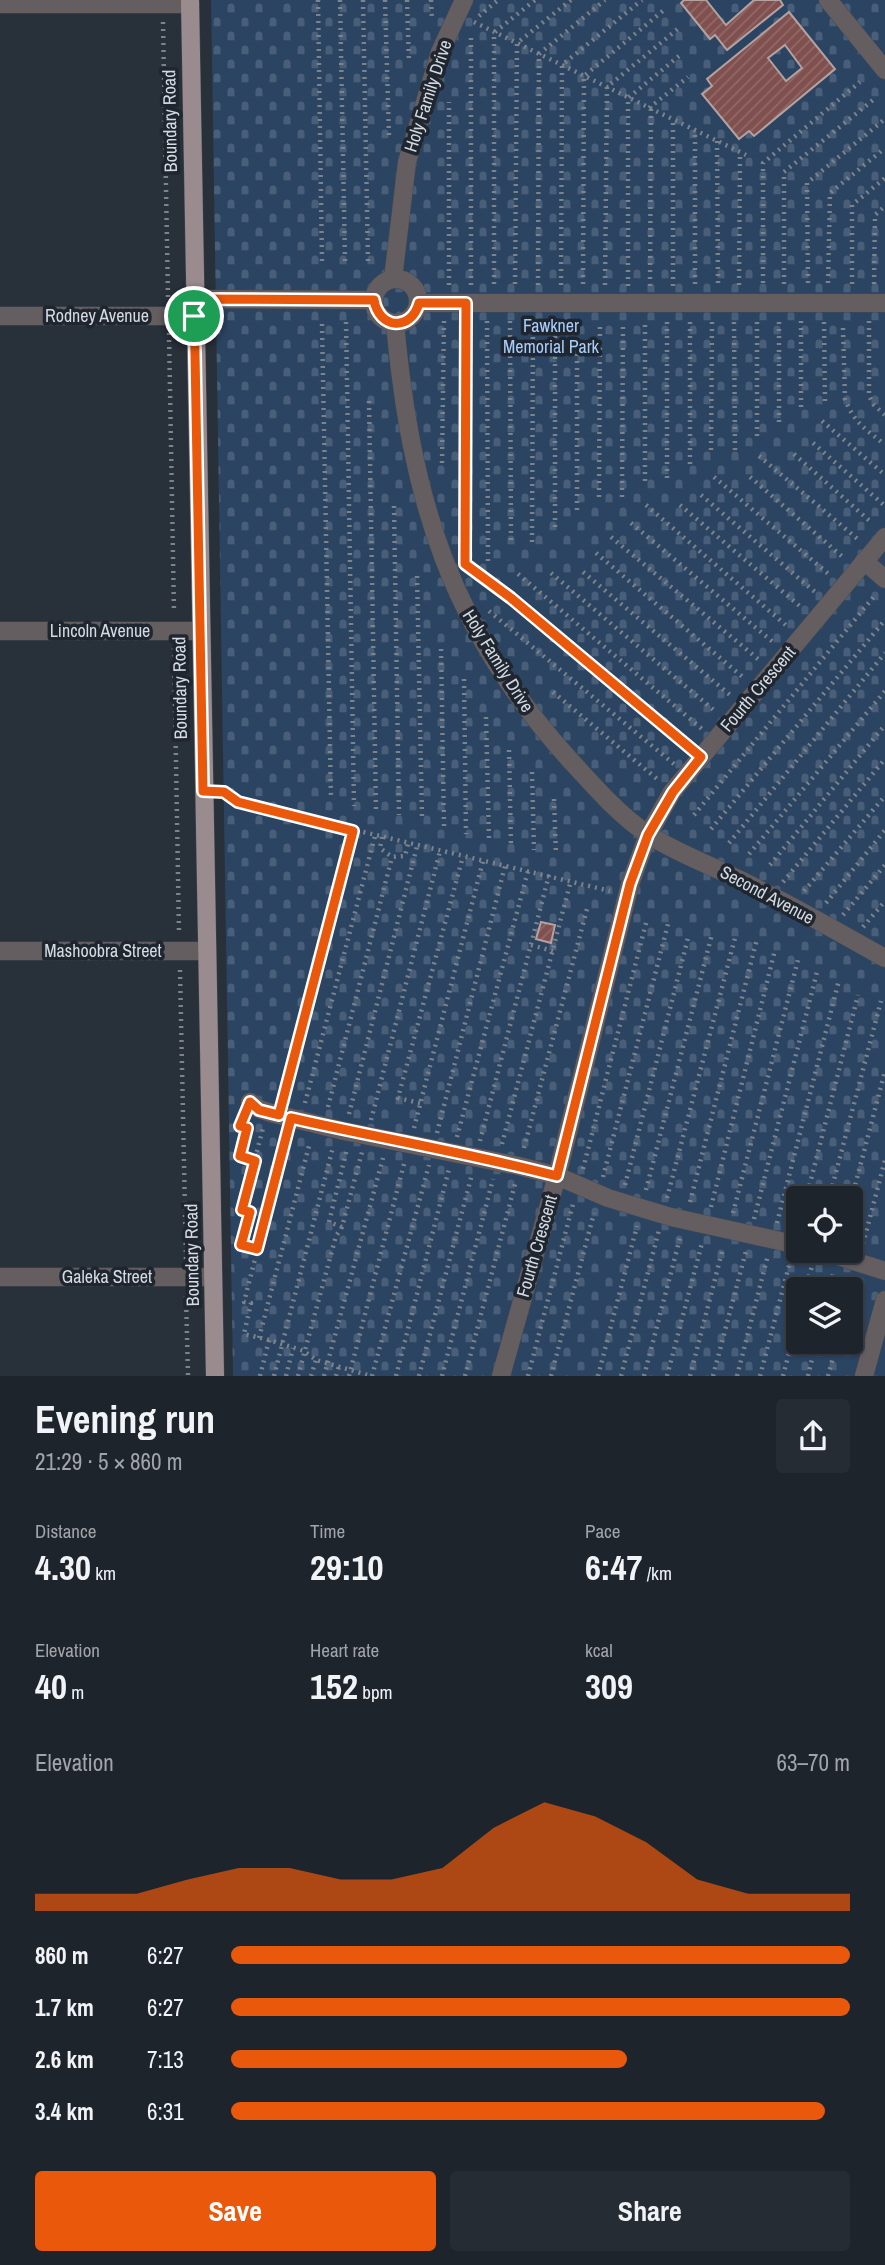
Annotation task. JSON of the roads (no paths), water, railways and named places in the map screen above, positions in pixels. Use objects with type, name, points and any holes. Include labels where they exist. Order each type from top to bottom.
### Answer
[{"type":"main road","name":"Boundary Road","points":[[190,2],[215,1376]]},
{"type":"street","points":[[828,0],[885,70]]},
{"type":"street","points":[[0,4],[190,2]]},
{"type":"street","name":"Holy Family Drive","points":[[393,279],[407,162],[440,52],[464,12]]},
{"type":"street","points":[[393,279],[400,279],[416,290],[419,303],[417,310],[408,320],[395,323],[378,314],[374,300],[378,289],[393,279]]},
{"type":"street","points":[[419,303],[510,303],[536,295],[555,303],[600,303],[625,295],[692,296],[712,304],[869,303]]},
{"type":"street","name":"Rodney Avenue","points":[[0,316],[168,316],[194,307],[374,300]]},
{"type":"street","name":"Holy Family Drive","points":[[395,323],[405,409],[426,508],[446,567],[471,623],[492,659],[538,724],[600,794],[648,835]]},
{"type":"street","name":"Fourth Crescent","points":[[501,1376],[557,1176],[628,895],[648,835],[673,792],[864,560],[880,531]]},
{"type":"street","points":[[864,560],[881,586]]},
{"type":"street","name":"Lincoln Avenue","points":[[0,631],[200,631]]},
{"type":"street","name":"Second Avenue","points":[[648,835],[771,896],[885,958]]},
{"type":"street","name":"Mashoobra Street","points":[[0,951],[206,951]]},
{"type":"street","points":[[250,1102],[259,1110],[312,1123],[519,1166],[557,1176],[621,1202],[786,1243]]},
{"type":"street","points":[[861,1263],[885,1271]]},
{"type":"street","name":"Galeka Street","points":[[0,1277],[213,1277]]},
{"type":"street","points":[[863,1376],[885,1300]]},
{"type":"park label","name":"Fawkner Memorial Park","points":[[551,336]]}]
